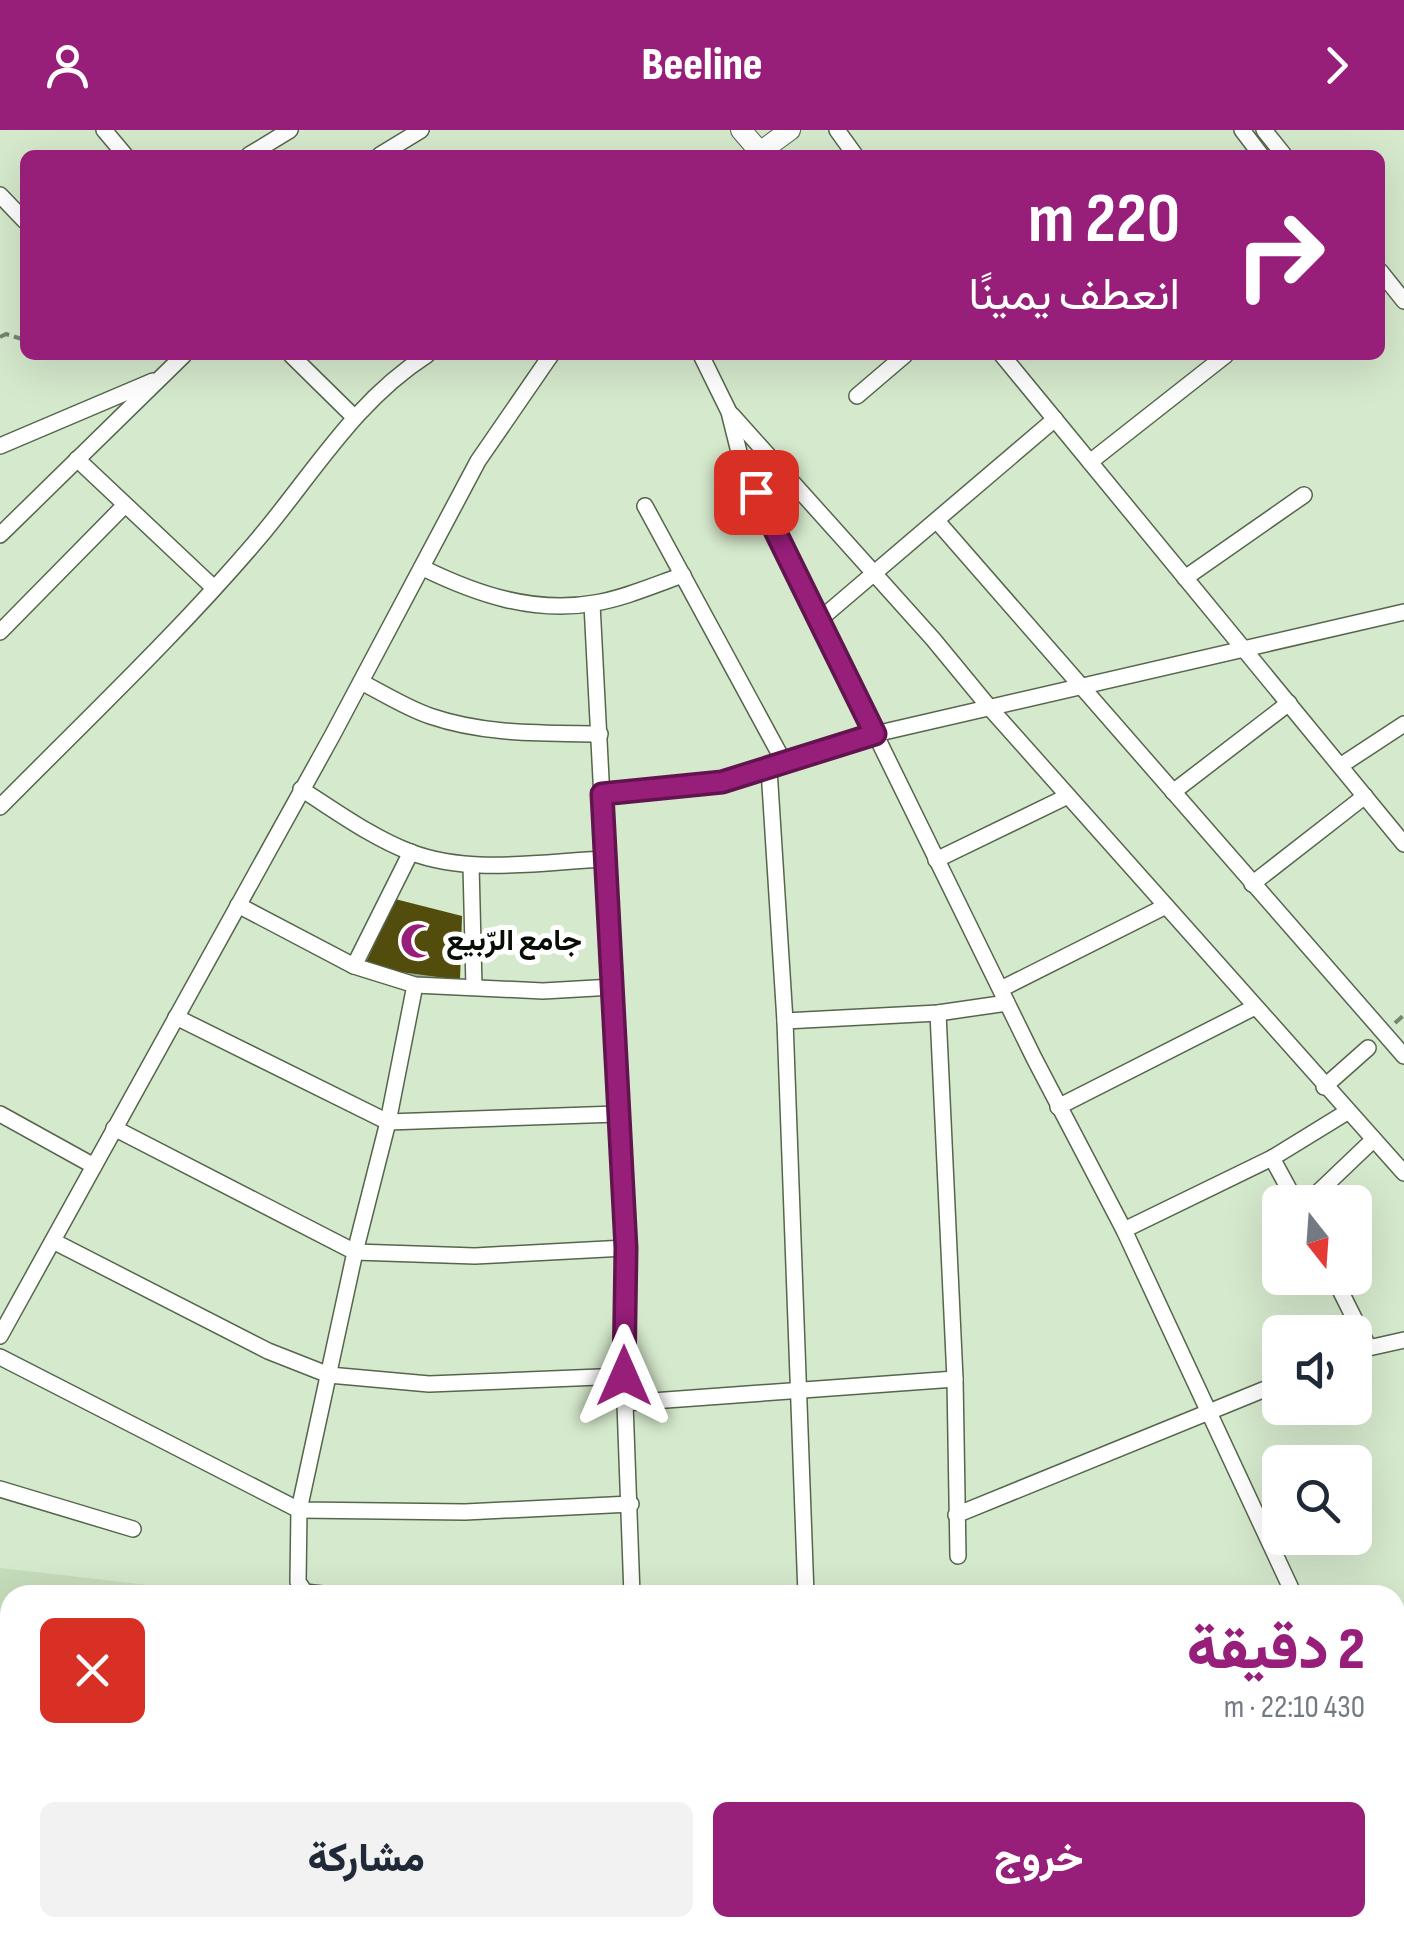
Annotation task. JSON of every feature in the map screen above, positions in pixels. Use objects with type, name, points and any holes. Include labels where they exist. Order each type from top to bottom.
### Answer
[{"type":"street","points":[[104,130],[121,150]]},
{"type":"street","points":[[257,150],[290,130]]},
{"type":"street","points":[[388,150],[421,130]]},
{"type":"street","points":[[762,150],[790,130]]},
{"type":"street","points":[[1242,130],[1257,150]]},
{"type":"street","points":[[1264,130],[1280,150]]},
{"type":"street","points":[[0,195],[20,217]]},
{"type":"street","points":[[1385,278],[1404,301]]},
{"type":"street","points":[[0,535],[179,360]]},
{"type":"street","points":[[296,360],[353,416]]},
{"type":"street","points":[[0,807],[214,588],[260,537],[353,416],[420,360]]},
{"type":"street","points":[[0,1336],[478,462],[543,360]]},
{"type":"street","points":[[703,360],[729,412],[741,460],[818,622],[1058,1107],[1124,1230],[1289,1585]]},
{"type":"street","points":[[857,396],[899,360]]},
{"type":"street","points":[[1006,360],[1404,844]]},
{"type":"street","points":[[1090,462],[1220,360]]},
{"type":"street","points":[[0,446],[162,377]]},
{"type":"street","points":[[729,412],[1404,1173]]},
{"type":"street","points":[[818,622],[1055,418]]},
{"type":"street","points":[[78,459],[214,588]]},
{"type":"street","points":[[1186,578],[1304,495]]},
{"type":"street","points":[[0,632],[124,506]]},
{"type":"street","points":[[646,506],[777,767],[806,1585]]},
{"type":"street","points":[[937,521],[1404,1056]]},
{"type":"street","points":[[423,568],[467,590],[529,604],[592,604],[683,575]]},
{"type":"street","points":[[592,604],[626,1248],[624,1376],[632,1585]]},
{"type":"street","points":[[602,794],[688,787],[777,767],[875,734],[1404,612]]},
{"type":"street","points":[[360,682],[416,710],[458,723],[506,732],[600,734]]},
{"type":"street","points":[[1173,792],[1289,704]]},
{"type":"street","points":[[1340,766],[1404,724]]},
{"type":"street","points":[[302,789],[355,824],[411,852],[472,865],[604,859]]},
{"type":"street","points":[[936,860],[1068,796]]},
{"type":"street","points":[[1252,884],[1365,796]]},
{"type":"street","points":[[354,966],[411,852]]},
{"type":"street","points":[[472,865],[474,987]]},
{"type":"street","points":[[238,905],[354,966],[415,985],[543,991],[613,987]]},
{"type":"street","points":[[785,1021],[938,1013],[1004,996],[1166,906]]},
{"type":"street","points":[[300,1585],[299,1510],[388,1122],[415,985]]},
{"type":"street","points":[[1058,1107],[1255,1007]]},
{"type":"street","points":[[938,1013],[955,1379],[958,1556]]},
{"type":"street","points":[[176,1017],[388,1122],[617,1114]]},
{"type":"street","points":[[1324,1087],[1368,1048]]},
{"type":"street","points":[[1124,1230],[1272,1158],[1347,1112]]},
{"type":"street","points":[[0,1114],[94,1166]]},
{"type":"street","points":[[114,1128],[356,1252],[476,1256],[626,1248]]},
{"type":"street","points":[[1326,1185],[1372,1140]]},
{"type":"street","points":[[1272,1158],[1287,1185]]},
{"type":"street","points":[[53,1240],[268,1351],[329,1375],[430,1384],[624,1376]]},
{"type":"street","points":[[1372,1347],[1404,1340]]},
{"type":"street","points":[[0,1357],[299,1510],[465,1512],[631,1504]]},
{"type":"street","points":[[625,1403],[955,1379]]},
{"type":"street","points":[[956,1516],[1262,1390]]},
{"type":"street","points":[[0,1489],[134,1528]]},
{"type":"shaded area","points":[[0,1568],[149,1585],[0,1585]]},
{"type":"building","name":"جامع الرّبيع","points":[[395,899],[462,916],[460,980],[364,967]]},
{"type":"place","name":"جامع الرّبيع","points":[[418,941]]},
{"type":"route","points":[[624,1376],[626,1248],[602,794],[722,782],[875,734],[756,492]]}]
